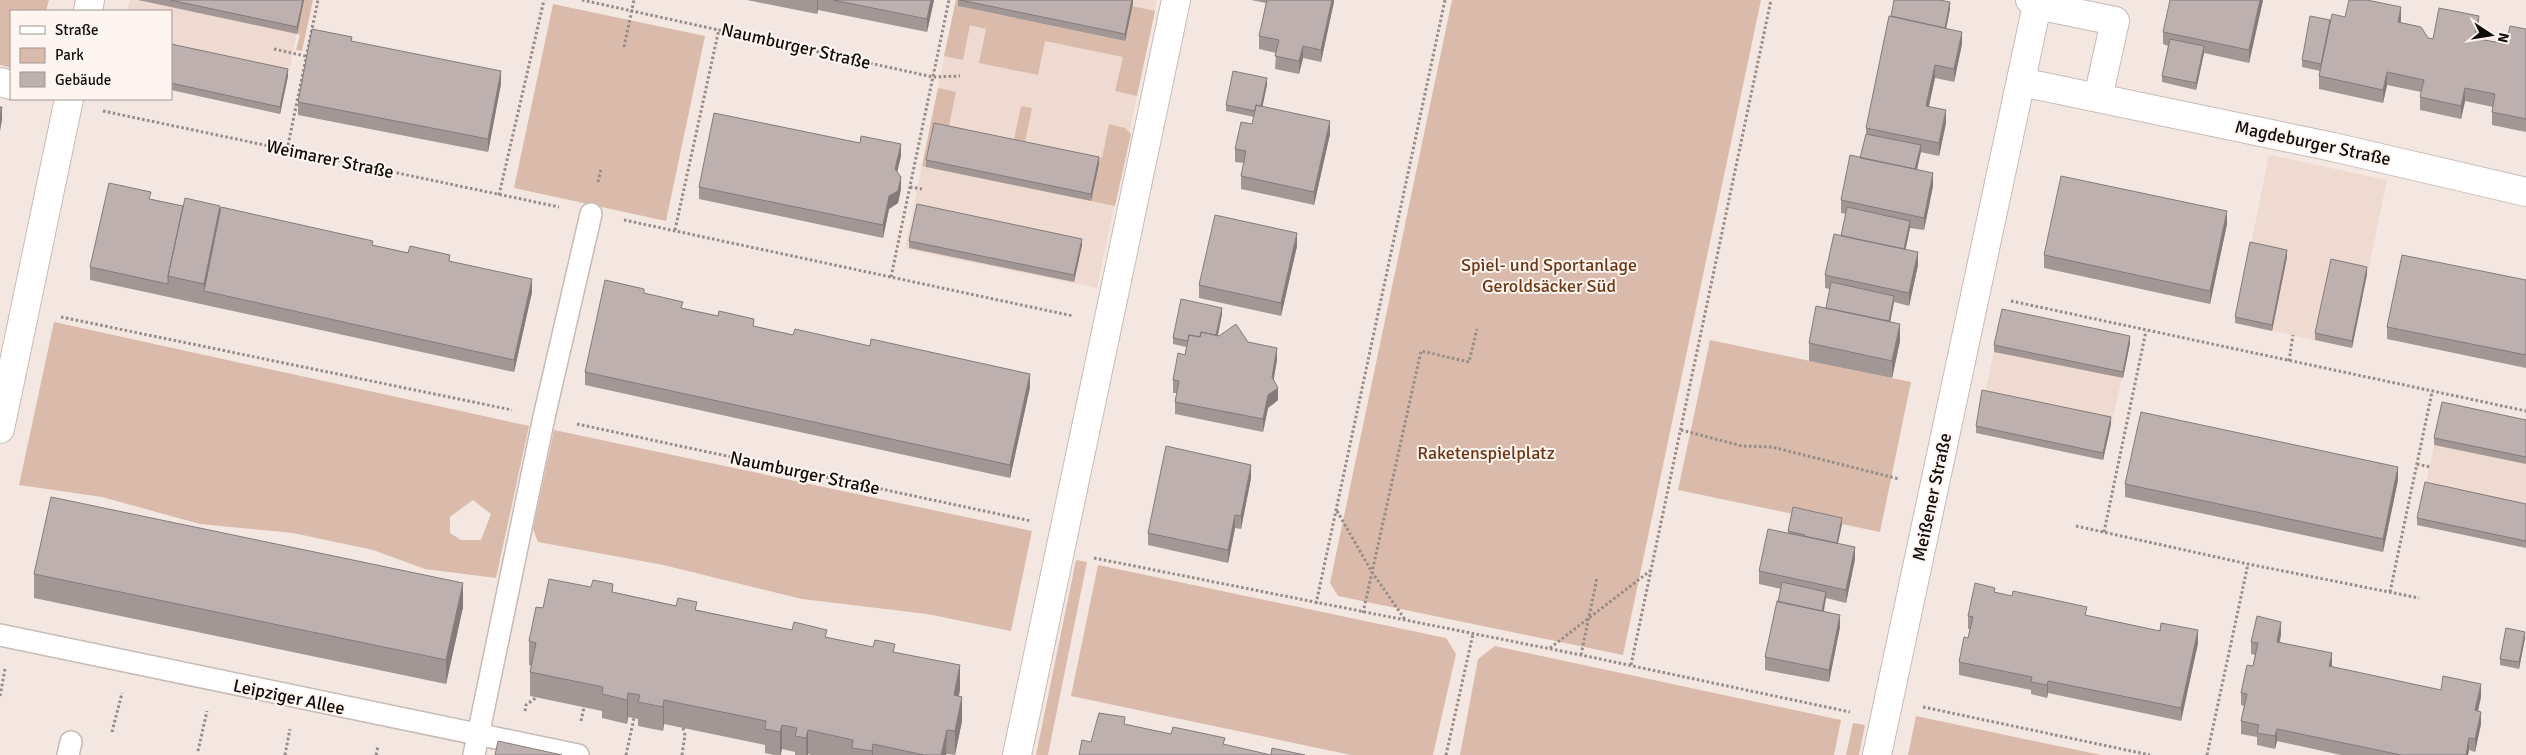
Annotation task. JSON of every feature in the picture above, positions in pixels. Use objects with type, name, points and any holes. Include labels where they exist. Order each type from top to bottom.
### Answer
[{"type":"street","points":[[1017,755],[1176,0]]},
{"type":"street","name":"Meißener Straße","points":[[1877,755],[2021,82],[2033,2],[2115,21],[2098,98]]},
{"type":"street","points":[[2021,82],[2098,98]]},
{"type":"street","name":"Magdeburger Straße","points":[[2098,98],[2333,147],[2526,192]]},
{"type":"street","points":[[0,429],[69,101]]},
{"type":"lane","points":[[476,745],[544,417],[591,214]]},
{"type":"lane","name":"Leipziger Allee","points":[[0,635],[214,681],[476,745],[578,755]]},
{"type":"path","points":[[287,150],[318,0]]},
{"type":"path","points":[[499,195],[544,0]]},
{"type":"path","points":[[582,0],[632,10]]},
{"type":"path","points":[[624,47],[634,0]]},
{"type":"path","points":[[891,278],[949,0]]},
{"type":"path","points":[[1316,604],[1445,0]]},
{"type":"path","points":[[1631,665],[1771,0]]},
{"type":"path","name":"Naumburger Straße","points":[[632,10],[933,78],[960,76]]},
{"type":"path","points":[[675,230],[719,29]]},
{"type":"path","points":[[274,49],[305,56]]},
{"type":"path","name":"Weimarer Straße","points":[[69,101],[287,150],[591,214]]},
{"type":"path","points":[[910,187],[922,189]]},
{"type":"path","points":[[591,214],[675,230],[1108,324]]},
{"type":"path","points":[[1975,294],[2526,411]]},
{"type":"path","points":[[25,310],[544,417]]},
{"type":"path","points":[[1363,613],[1421,352],[1469,362],[1477,329]]},
{"type":"path","points":[[2104,532],[2146,331]]},
{"type":"path","points":[[2289,361],[2293,335]]},
{"type":"path","points":[[2390,592],[2432,392]]},
{"type":"path","name":"Naumburger Straße","points":[[544,417],[1063,540],[1316,604],[1631,665],[1887,709]]},
{"type":"path","points":[[1681,430],[1742,446],[1772,447],[1898,479],[1933,493]]},
{"type":"path","points":[[2417,464],[2430,467]]},
{"type":"path","points":[[1336,510],[1372,572],[1406,621]]},
{"type":"path","points":[[2076,526],[2248,564],[2419,598]]},
{"type":"path","points":[[2207,755],[2248,564]]},
{"type":"path","points":[[1550,649],[1589,616],[1651,571]]},
{"type":"path","points":[[1581,655],[1598,578]]},
{"type":"path","points":[[1446,755],[1473,634]]},
{"type":"path","points":[[112,732],[128,664]]},
{"type":"path","points":[[198,751],[214,681]]},
{"type":"path","points":[[1887,709],[2150,755]]},
{"type":"path","points":[[626,755],[634,718]]},
{"type":"path","points":[[682,755],[685,735],[683,728]]},
{"type":"path","points":[[685,735],[690,730]]},
{"type":"shaded area","points":[[130,0],[304,0],[280,114],[172,90],[172,10],[127,10]]},
{"type":"shaded area","points":[[956,0],[1157,0],[1097,288],[905,249]]},
{"type":"shaded area","points":[[2269,155],[2387,180],[2352,348],[2235,323]]},
{"type":"shaded area","points":[[2002,316],[2130,343],[2103,460],[1976,433]]},
{"type":"shaded area","points":[[2442,409],[2526,426],[2526,548],[2417,525]]},
{"type":"green space","points":[[0,0],[49,0],[46,10],[10,10],[10,68],[0,65]]},
{"type":"green space","points":[[304,0],[313,0],[302,51],[296,50],[300,35],[297,34]]},
{"type":"green space","points":[[956,0],[959,0],[958,6],[1124,41],[1132,6],[1155,11],[1137,96],[1115,91],[1123,57],[1045,41],[1038,75],[979,63],[986,29],[970,25],[963,60],[944,56]]},
{"type":"green space","name":"Spiel- und Sportanlage Geroldsäcker Süd","points":[[1452,0],[1761,0],[1623,655],[1338,596],[1330,583]]},
{"type":"green space","points":[[553,4],[705,36],[666,221],[514,188]]},
{"type":"green space","points":[[938,88],[956,92],[949,126],[1014,140],[1021,106],[1032,108],[1025,142],[1102,158],[1109,124],[1125,128],[1131,134],[1115,206],[1091,201],[1099,164],[934,130],[926,167],[922,166]]},
{"type":"green space","points":[[54,322],[529,426],[496,578],[425,569],[373,550],[293,533],[200,524],[102,497],[19,485]],"holes":[[[473,500],[491,514],[481,540],[461,540],[450,533],[450,517]]]},
{"type":"green space","points":[[1710,340],[1911,382],[1880,532],[1678,490]]},
{"type":"green space","points":[[554,430],[1032,531],[1011,631],[927,614],[802,599],[663,565],[538,542],[533,529]]},
{"type":"green space","points":[[1076,560],[1087,562],[1048,755],[1036,755]]},
{"type":"green space","points":[[1098,565],[1446,638],[1456,654],[1433,755],[1351,755],[1071,696]]},
{"type":"green space","points":[[1495,646],[1841,720],[1834,755],[1460,755],[1478,659]]},
{"type":"green space","points":[[1916,716],[2101,755],[1908,755]]},
{"type":"green space","points":[[1853,723],[1865,725],[1859,755],[1846,755]]},
{"type":"building","points":[[170,0],[303,0],[297,27]]},
{"type":"building","points":[[833,0],[931,0],[927,19]]},
{"type":"building","points":[[960,0],[1132,0],[1125,34]]},
{"type":"building","points":[[1267,0],[1332,0],[1321,50],[1303,46],[1299,61],[1275,56],[1279,40],[1259,36]]},
{"type":"building","points":[[1894,0],[1939,0],[1950,2],[1945,28],[1891,16]]},
{"type":"building","points":[[2170,0],[2260,0],[2249,50],[2163,32]]},
{"type":"building","points":[[2349,0],[2367,0],[2401,7],[2398,22],[2421,27],[2428,38],[2433,39],[2439,8],[2479,16],[2474,38],[2506,44],[2510,26],[2526,29],[2526,119],[2492,112],[2495,94],[2465,88],[2461,106],[2420,97],[2424,80],[2387,72],[2383,90],[2319,76],[2332,14],[2345,17]]},
{"type":"building","points":[[1889,16],[1962,32],[1954,69],[1935,65],[1926,106],[1946,110],[1939,143],[1866,128]]},
{"type":"building","points":[[2310,16],[2330,20],[2321,64],[2302,60]]},
{"type":"building","points":[[312,29],[352,37],[351,41],[501,71],[488,139],[298,102]]},
{"type":"building","points":[[2170,39],[2204,46],[2196,83],[2162,76]]},
{"type":"building","points":[[172,44],[288,69],[280,107],[172,83]]},
{"type":"building","points":[[1233,71],[1267,78],[1261,106],[1256,105],[1255,111],[1226,105]]},
{"type":"building","points":[[1256,105],[1330,121],[1314,192],[1241,176],[1246,151],[1235,149],[1241,122],[1252,124]]},
{"type":"building","points":[[714,113],[860,143],[861,136],[901,144],[895,169],[901,177],[898,191],[889,196],[883,225],[699,187]]},
{"type":"building","points":[[934,123],[1099,157],[1091,194],[926,160]]},
{"type":"building","points":[[1866,134],[1921,145],[1915,169],[1860,158]]},
{"type":"building","points":[[1850,155],[1933,173],[1924,218],[1841,200]]},
{"type":"building","points":[[2061,176],[2227,211],[2210,291],[2044,255]]},
{"type":"building","points":[[109,183],[151,192],[149,199],[183,206],[168,276],[168,284],[90,267]]},
{"type":"building","points":[[185,198],[220,206],[204,284],[168,276]]},
{"type":"building","points":[[917,204],[1082,239],[1074,275],[909,241]]},
{"type":"building","points":[[221,207],[373,241],[372,245],[408,253],[410,246],[450,255],[449,261],[532,279],[514,360],[204,291]]},
{"type":"building","points":[[1847,207],[1910,221],[1904,249],[1841,236]]},
{"type":"building","points":[[1215,215],[1297,233],[1281,303],[1199,285]]},
{"type":"building","points":[[1834,234],[1918,252],[1909,293],[1825,275]]},
{"type":"building","points":[[2250,242],[2287,250],[2272,325],[2235,317]]},
{"type":"building","points":[[2402,255],[2526,280],[2526,355],[2387,327]]},
{"type":"building","points":[[2331,259],[2367,267],[2352,341],[2315,333]]},
{"type":"building","points":[[605,280],[644,289],[644,293],[683,302],[681,308],[718,316],[719,311],[754,319],[753,326],[793,335],[795,329],[870,346],[871,339],[1030,374],[1010,465],[585,372]]},
{"type":"building","points":[[1831,282],[1894,296],[1889,321],[1826,308]]},
{"type":"building","points":[[1181,299],[1222,308],[1216,335],[1201,332],[1200,337],[1189,335],[1188,341],[1173,338]]},
{"type":"building","points":[[1816,306],[1900,324],[1892,361],[1809,343]]},
{"type":"building","points":[[2002,309],[2130,336],[2123,372],[1994,345]]},
{"type":"building","points":[[1236,324],[1248,342],[1277,348],[1272,377],[1278,388],[1268,395],[1263,419],[1175,402],[1179,381],[1173,380],[1178,353],[1185,355],[1189,335],[1200,337],[1201,332],[1219,336]]},
{"type":"building","points":[[1982,390],[2111,417],[2103,453],[1976,426]]},
{"type":"building","points":[[2442,402],[2526,420],[2526,457],[2434,438]]},
{"type":"building","points":[[2141,412],[2398,467],[2383,539],[2125,484]]},
{"type":"building","points":[[1166,446],[1251,465],[1241,516],[1235,515],[1228,550],[1148,533]]},
{"type":"building","points":[[2425,482],[2526,504],[2526,541],[2417,518]]},
{"type":"building","points":[[51,497],[463,583],[446,660],[34,574]]},
{"type":"building","points":[[1793,507],[1842,518],[1837,543],[1788,531]]},
{"type":"building","points":[[1768,529],[1855,547],[1846,590],[1759,571]]},
{"type":"building","points":[[549,579],[591,587],[593,580],[613,584],[612,592],[676,606],[678,598],[697,602],[695,610],[792,630],[794,622],[827,630],[825,637],[873,647],[875,640],[895,644],[893,652],[960,665],[954,695],[962,697],[955,731],[947,730],[941,755],[924,755],[873,744],[872,751],[852,748],[853,740],[808,730],[806,738],[795,736],[797,728],[782,725],[780,732],[765,729],[766,721],[664,700],[663,707],[638,702],[640,695],[628,693],[627,700],[602,694],[603,687],[530,672],[536,643],[529,641],[536,607],[543,608]]},
{"type":"building","points":[[1782,582],[1826,592],[1822,611],[1778,602]]},
{"type":"building","points":[[1975,583],[1995,588],[1994,592],[2012,596],[2013,591],[2087,607],[2085,615],[2160,631],[2161,623],[2198,630],[2181,708],[2048,681],[2047,685],[2031,682],[2032,677],[1959,662],[1964,637],[1968,638],[1973,617],[1968,616]]},
{"type":"building","points":[[1777,601],[1840,615],[1829,670],[1765,657]]},
{"type":"building","points":[[2257,616],[2281,622],[2277,642],[2332,653],[2329,666],[2441,690],[2443,676],[2481,684],[2475,710],[2481,712],[2475,739],[2469,738],[2466,755],[2401,755],[2277,729],[2275,736],[2257,733],[2259,725],[2241,721],[2247,694],[2241,693],[2247,665],[2253,666],[2258,643],[2251,642]]},
{"type":"building","points":[[2506,628],[2525,632],[2519,662],[2500,659]]},
{"type":"building","points":[[1099,713],[1125,717],[1124,724],[1171,734],[1173,727],[1225,738],[1223,744],[1271,755],[1079,755],[1082,740],[1091,742]]},
{"type":"building","points":[[498,741],[562,755],[495,755]]},
{"type":"building","points":[[1272,748],[1305,755],[1271,755]]},
{"type":"park label","name":"Raketenspielplatz","points":[[1486,453]]}]
